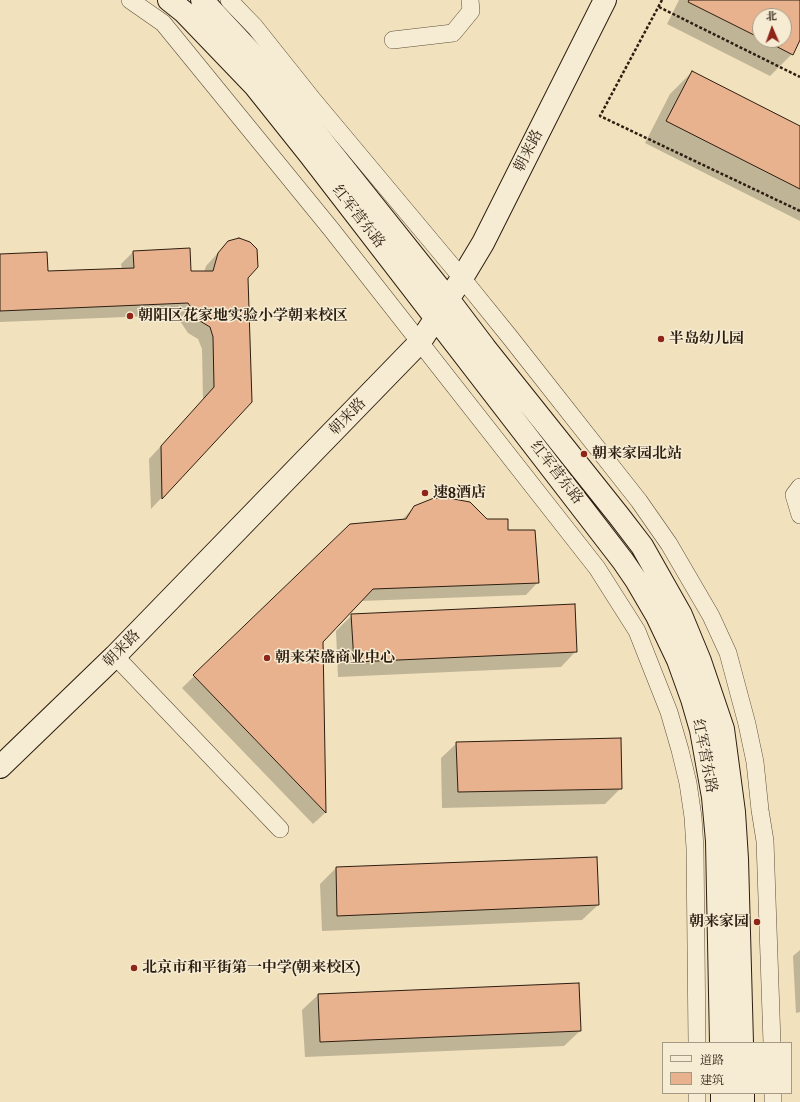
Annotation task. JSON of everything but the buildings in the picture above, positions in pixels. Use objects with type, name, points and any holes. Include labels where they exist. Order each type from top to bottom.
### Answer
[{"type":"street","points":[[130,0],[163,23],[331,229],[597,568],[637,631],[669,712],[688,783],[693,817],[695,848],[697,1042]]},
{"type":"street","name":"红军营东路","points":[[169,0],[184,12],[255,86],[624,561],[657,616],[678,660],[692,699],[701,730],[713,797],[716,841],[721,1042]]},
{"type":"street","name":"红军营东路","points":[[202,0],[269,72],[642,546],[681,615],[700,661],[723,729],[734,812],[737,859],[742,1042]]},
{"type":"street","points":[[229,0],[256,27],[314,101],[514,342],[638,501],[669,544],[711,616],[728,653],[747,724],[755,762],[765,841],[772,1042]]},
{"type":"street","points":[[393,40],[453,33],[470,11],[470,0]]},
{"type":"street","name":"朝来路","points":[[0,767],[115,656],[420,342],[483,243],[605,0]]},
{"type":"street","points":[[800,487],[794,495],[800,516]]},
{"type":"street","points":[[115,656],[280,829]]},
{"type":"path","points":[[662,0],[600,116],[800,212]]},
{"type":"path","points":[[659,7],[800,77]]},
{"type":"place","name":"朝阳区花家地实验小学朝来校区","points":[[130,316]]},
{"type":"place","name":"半岛幼儿园","points":[[661,339]]},
{"type":"place","name":"朝来家园北站","points":[[584,454]]},
{"type":"place","name":"速8酒店","points":[[425,493]]},
{"type":"place","name":"朝来荣盛商业中心","points":[[267,658]]},
{"type":"place","name":"朝来家园","points":[[757,922]]},
{"type":"place","name":"北京市和平街第一中学(朝来校区)","points":[[134,968]]}]
